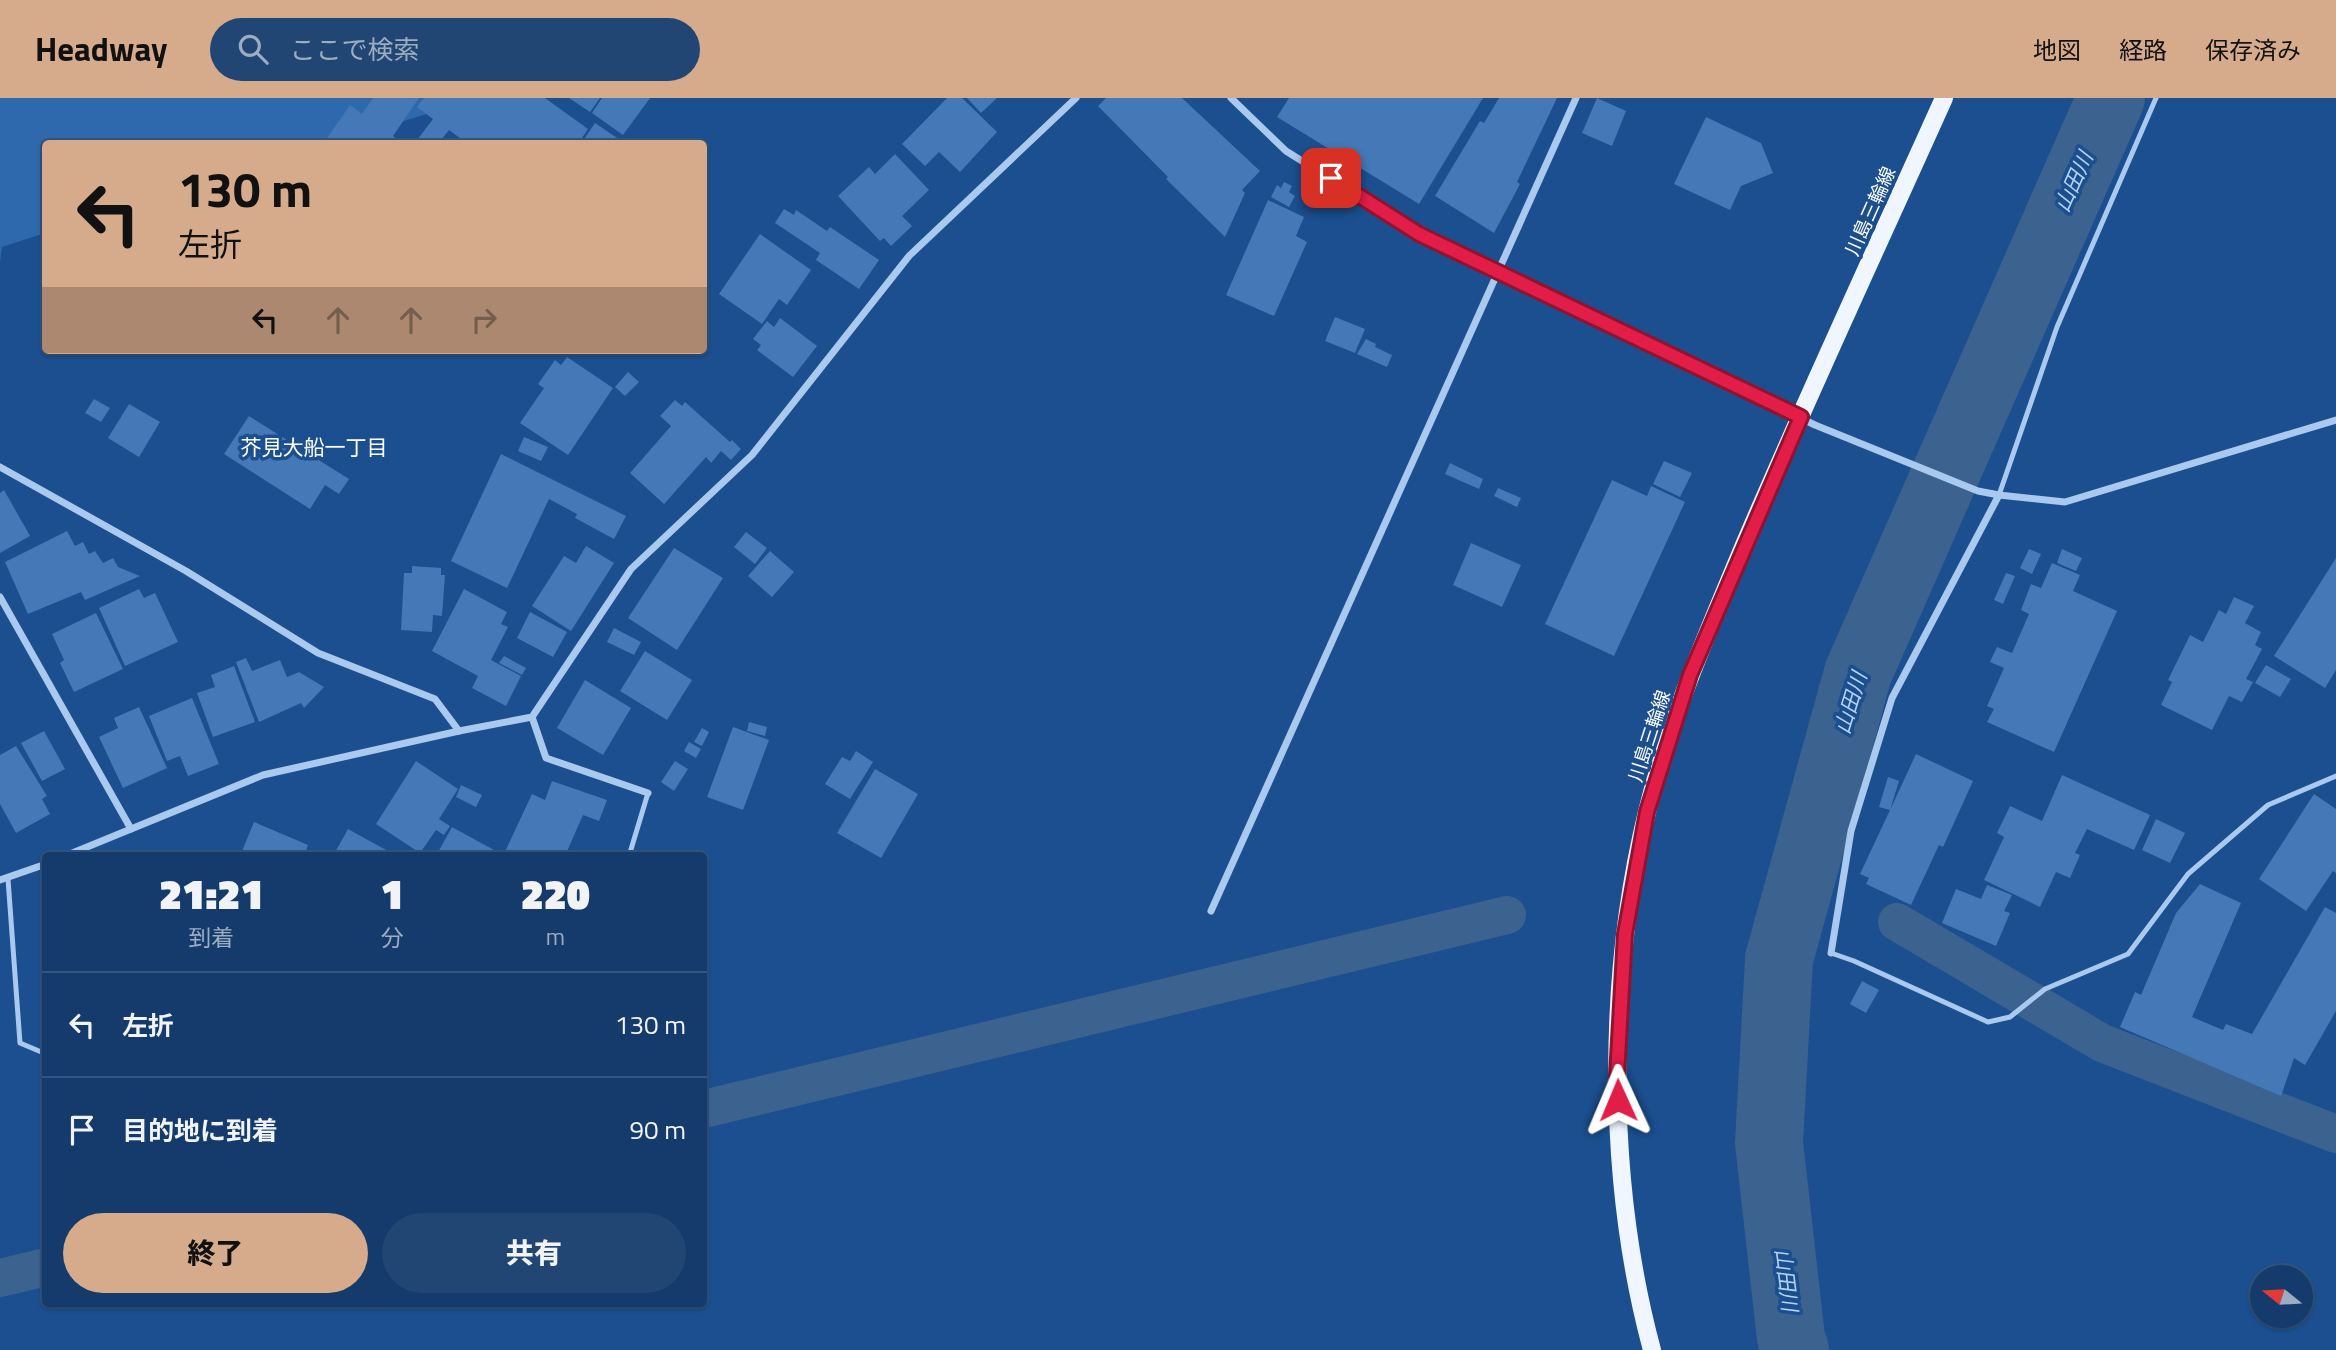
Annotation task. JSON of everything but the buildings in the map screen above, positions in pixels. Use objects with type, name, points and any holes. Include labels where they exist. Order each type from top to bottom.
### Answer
[{"type":"main road","name":"川島三輪線","points":[[1652,1350],[1624,1209],[1617,1076],[1625,934],[1647,812],[1690,675],[1808,421],[1944,98]]},
{"type":"street","points":[[75,852],[263,775],[531,717],[631,569],[752,455],[909,256],[1076,98]]},
{"type":"street","points":[[1231,98],[1286,151],[1419,234],[1808,421],[1978,491],[2065,502],[2336,420]]},
{"type":"street","points":[[1211,911],[1576,98]]},
{"type":"street","points":[[0,467],[186,571],[318,653],[435,699],[459,731]]},
{"type":"street","points":[[1831,953],[1851,831],[1892,698],[1999,495]]},
{"type":"street","points":[[0,597],[131,829]]},
{"type":"street","points":[[531,717],[547,758],[648,793]]},
{"type":"street","points":[[4,879],[42,865]]},
{"type":"lane","points":[[1999,495],[2057,327],[2156,98]]},
{"type":"lane","points":[[1831,953],[1988,1022],[2010,1017],[2045,989],[2128,954],[2188,874],[2268,805],[2336,776]]},
{"type":"lane","points":[[630,852],[648,793]]},
{"type":"lane","points":[[4,879],[20,1043],[42,1052]]},
{"type":"shaded area","points":[[0,98],[443,98],[427,114],[342,140],[42,140],[42,234],[2,247],[0,262]]},
{"type":"waterway","name":"山田川","points":[[1795,1350],[1791,1338],[1769,1143],[1779,959],[1858,673],[2111,98]]},
{"type":"waterway","points":[[707,1108],[1507,915]]},
{"type":"waterway","points":[[1897,922],[2102,1043],[2336,1134]]},
{"type":"waterway","points":[[0,1278],[42,1268]]},
{"type":"district","name":"芥見大船一丁目","points":[[314,448]]},
{"type":"route","points":[[1331,178],[1419,234],[1801,417],[1777,467],[1690,675],[1647,812],[1625,934],[1618,1100]]}]
